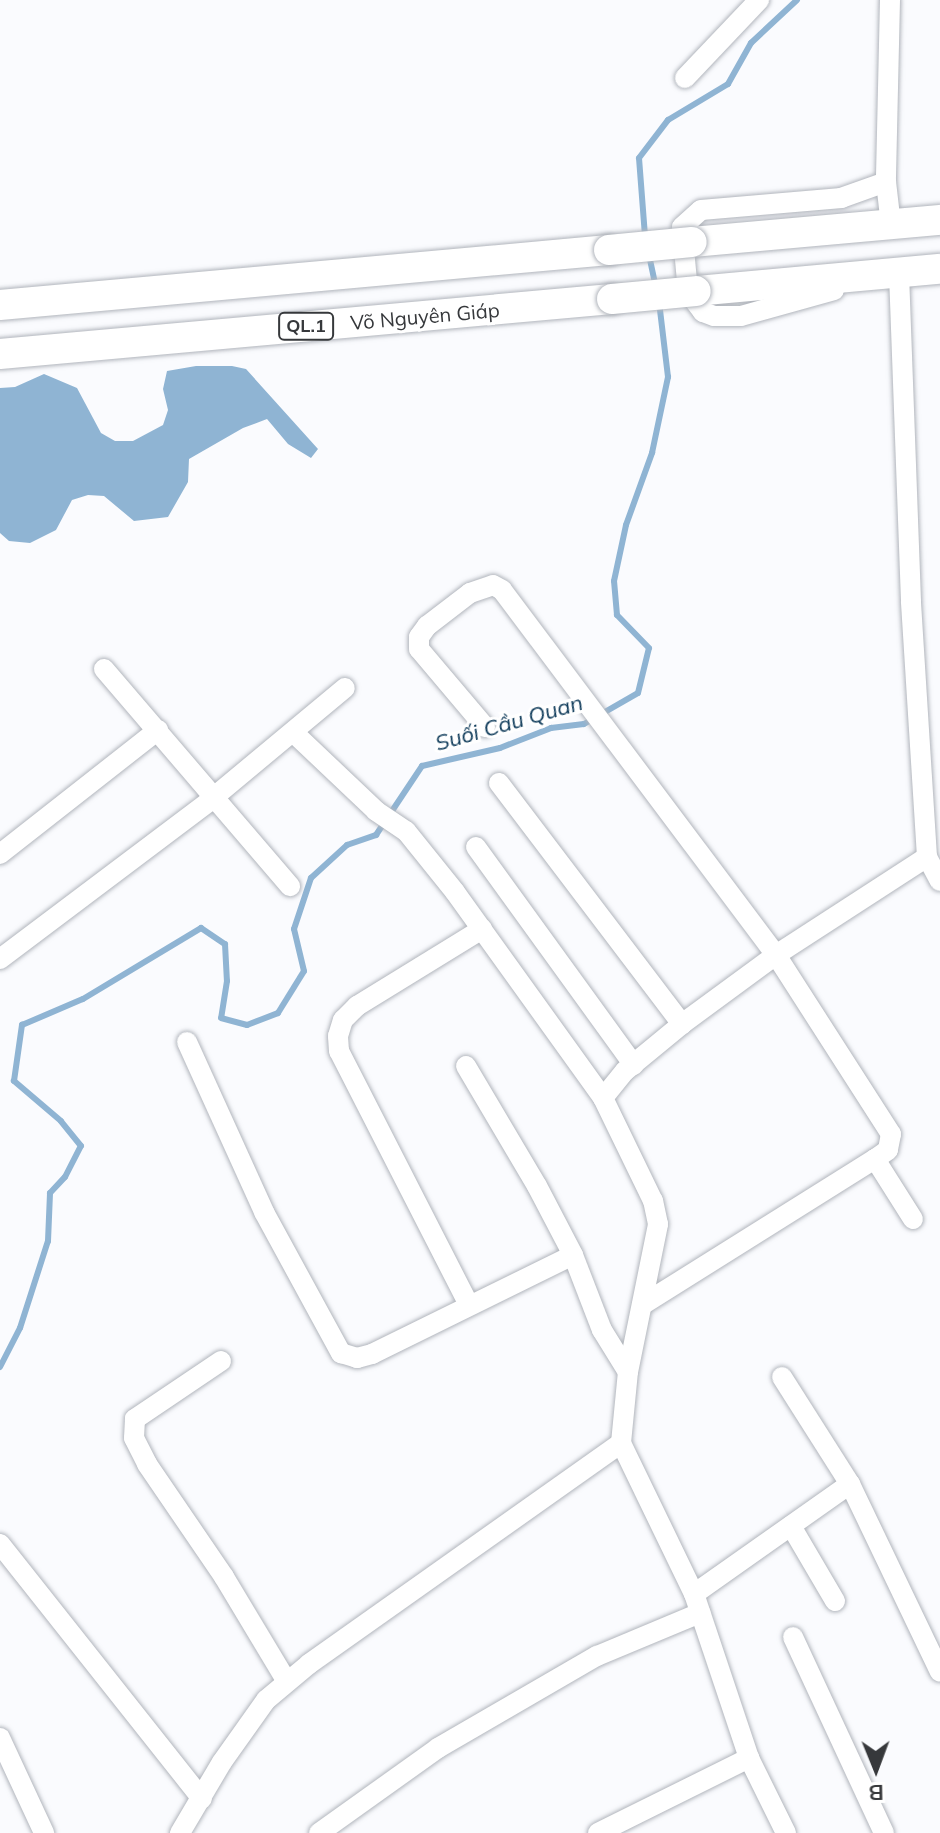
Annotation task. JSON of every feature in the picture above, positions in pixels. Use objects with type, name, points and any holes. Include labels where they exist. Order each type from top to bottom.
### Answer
[{"type":"highway","points":[[0,305],[940,220]]},
{"type":"highway","name":"QL.1","points":[[900,278],[940,269]]},
{"type":"highway","name":"Võ Nguyên Giáp","points":[[0,354],[696,291],[900,278]]},
{"type":"street","points":[[685,78],[759,0]]},
{"type":"street","points":[[890,0],[886,182],[891,225]]},
{"type":"street","points":[[886,182],[841,198],[701,210],[682,227],[688,292],[697,309],[714,316],[730,318],[827,291],[900,278],[911,601],[927,857],[940,881]]},
{"type":"street","points":[[485,727],[419,649],[419,637],[427,626],[470,593],[493,585],[502,590],[776,955],[891,1134],[888,1150],[875,1159],[642,1305]]},
{"type":"street","points":[[104,669],[290,886]]},
{"type":"street","points":[[0,959],[295,734],[345,688]]},
{"type":"street","points":[[0,854],[158,730]]},
{"type":"street","points":[[295,734],[376,811],[406,831],[482,929],[603,1098],[653,1201],[658,1224],[628,1372],[621,1443],[697,1603],[749,1758],[786,1833]]},
{"type":"street","points":[[499,783],[682,1024]]},
{"type":"street","points":[[476,847],[634,1065]]},
{"type":"street","points":[[603,1098],[625,1071],[682,1024],[776,955],[927,857]]},
{"type":"street","points":[[469,1305],[339,1051],[338,1036],[343,1020],[357,1006],[482,929]]},
{"type":"street","points":[[187,1042],[264,1212],[341,1353],[357,1358],[372,1354],[573,1255]]},
{"type":"street","points":[[466,1066],[537,1186],[573,1255],[602,1330],[628,1372]]},
{"type":"street","points":[[875,1159],[913,1219]]},
{"type":"street","points":[[221,1361],[135,1419],[134,1438],[147,1464],[224,1577],[287,1682]]},
{"type":"street","points":[[782,1377],[850,1484],[940,1672]]},
{"type":"street","points":[[180,1833],[222,1762],[266,1700],[621,1443]]},
{"type":"street","points":[[319,1833],[438,1748],[597,1656],[697,1603],[791,1526],[850,1484]]},
{"type":"street","points":[[791,1526],[835,1601]]},
{"type":"street","points":[[0,1544],[202,1799]]},
{"type":"street","points":[[793,1637],[884,1833]]},
{"type":"street","points":[[0,1738],[44,1833]]},
{"type":"street","points":[[598,1833],[749,1758]]},
{"type":"water","points":[[196,366],[246,369],[318,449],[311,458],[288,444],[267,419],[243,428],[189,459],[188,482],[168,517],[134,521],[104,496],[88,495],[72,500],[56,530],[30,543],[9,541],[0,533],[0,388],[15,387],[44,374],[77,388],[101,433],[115,441],[133,441],[163,425],[168,410],[163,389],[167,371]]},
{"type":"waterway","name":"Suối Cầu Quan","points":[[645,236],[639,158],[668,120],[728,84],[751,43],[797,0]]},
{"type":"waterway","name":"Suối Cầu Quan","points":[[649,255],[656,287]]},
{"type":"waterway","name":"Suối Cầu Quan","points":[[0,1367],[20,1328],[48,1241],[50,1193],[65,1177],[81,1146],[61,1121],[14,1081],[22,1025],[83,999],[201,928],[225,944],[227,981],[221,1018],[247,1025],[278,1013],[304,971],[294,929],[311,878],[347,845],[376,835],[422,766],[500,748],[551,728],[584,724],[638,693],[649,648],[617,615],[614,581],[626,525],[652,453],[668,377],[659,302]]}]
